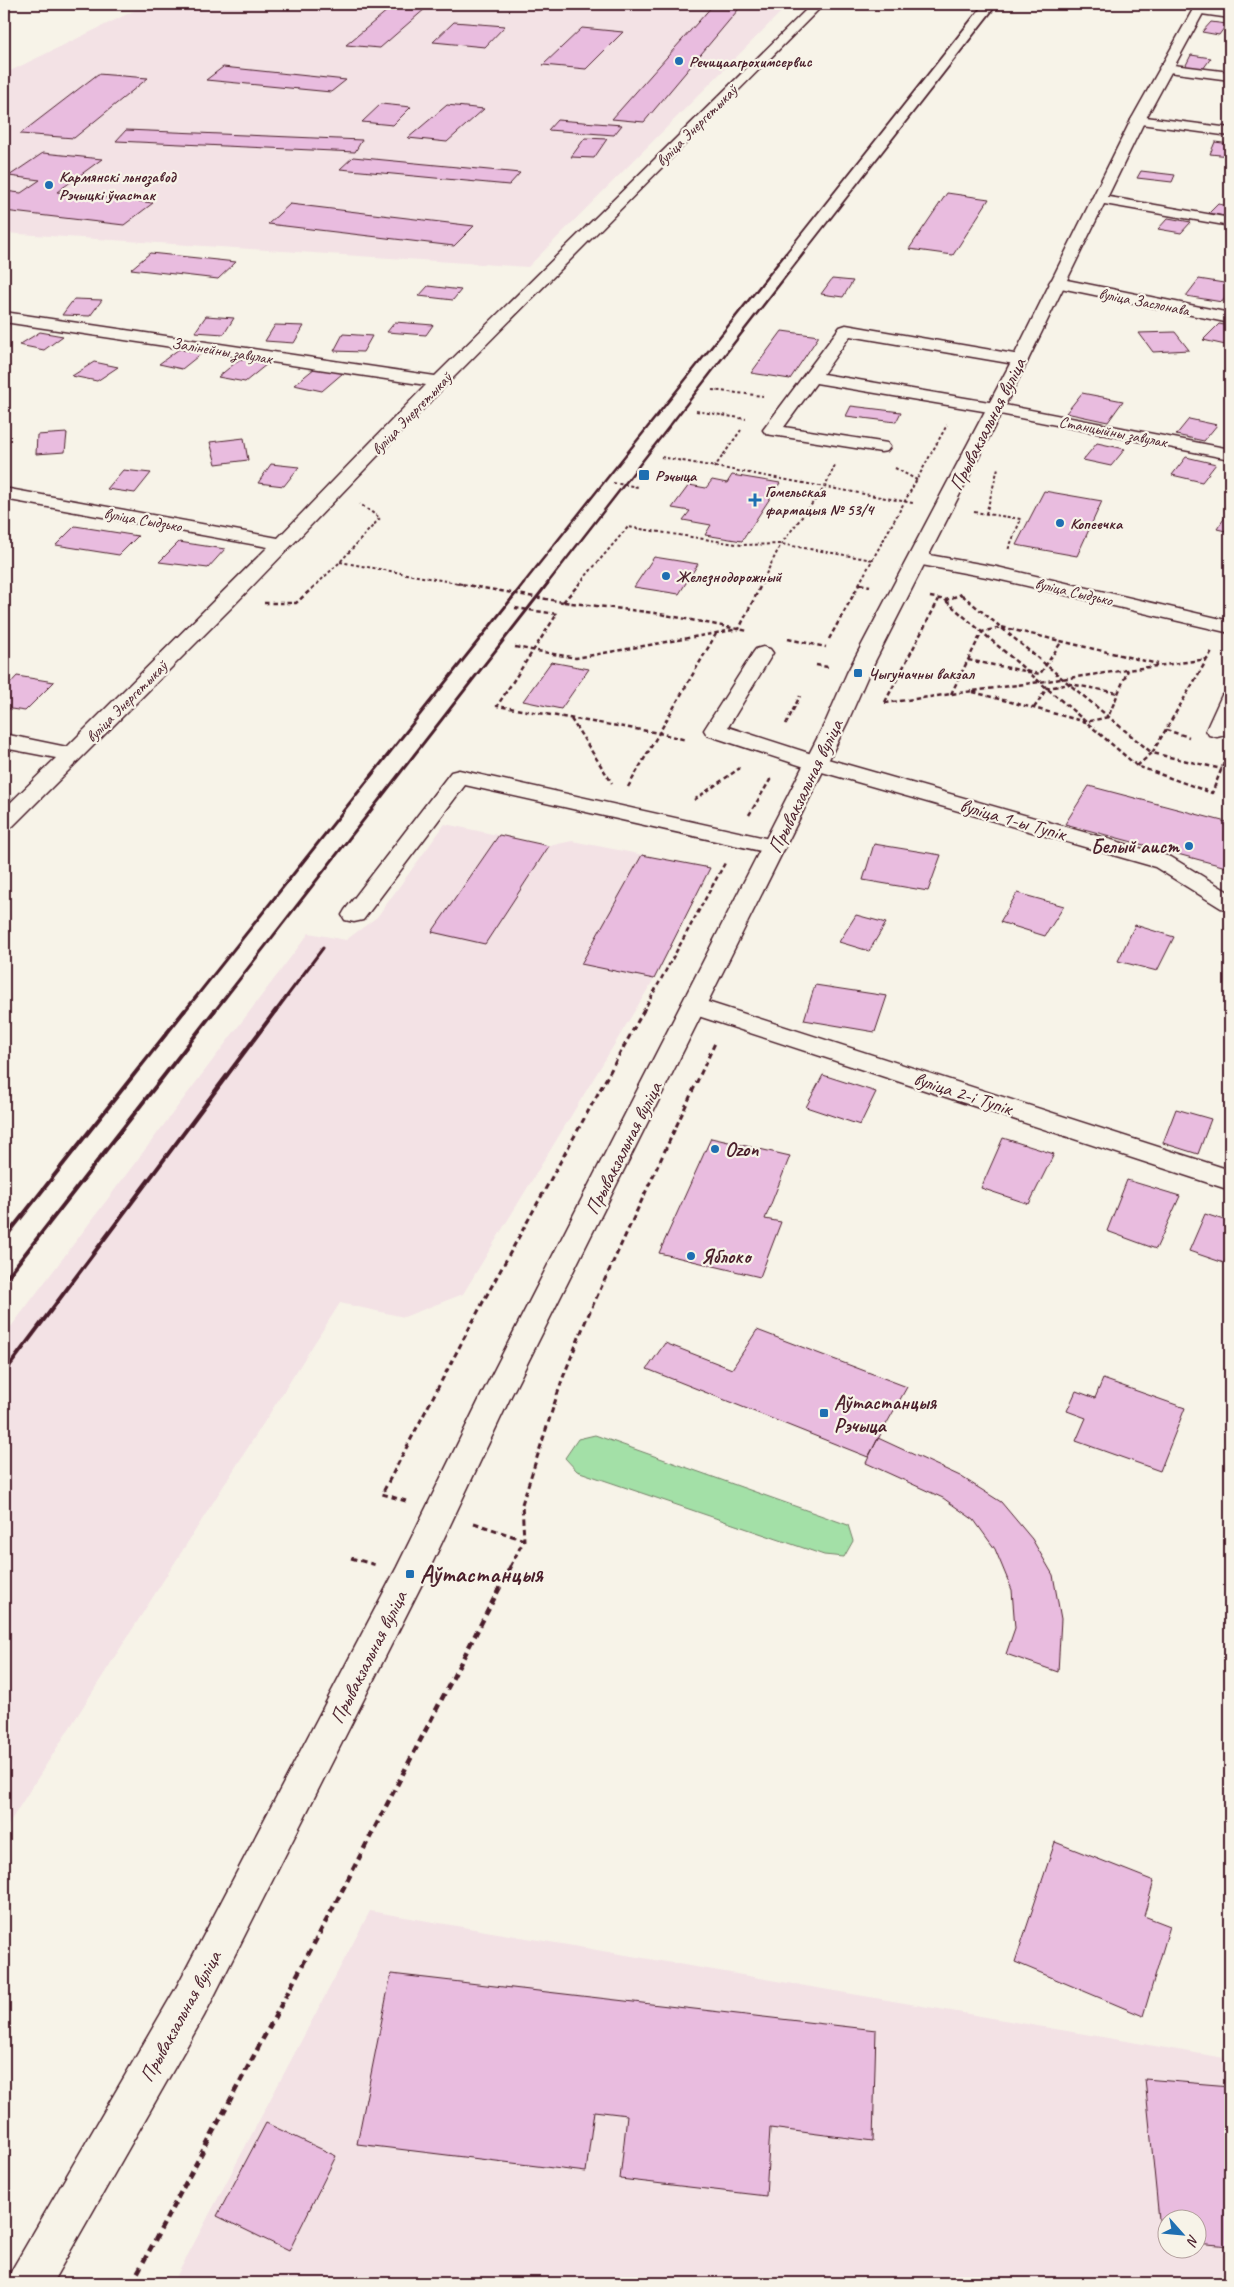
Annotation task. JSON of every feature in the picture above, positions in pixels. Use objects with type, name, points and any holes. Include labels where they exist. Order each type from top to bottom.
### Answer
[{"type":"street","name":"вуліца Энергетыкаў","points":[[4,822],[226,602],[338,489],[439,382],[818,4]]},
{"type":"street","points":[[1200,7],[1230,14]]},
{"type":"street","name":"Прывакзальная вуліца","points":[[28,2283],[190,2002],[410,1574],[496,1396],[711,1011],[774,847],[837,721],[858,673],[1020,360],[1138,120],[1200,7]]},
{"type":"street","points":[[1165,68],[1230,76]]},
{"type":"street","points":[[1138,120],[1230,132]]},
{"type":"street","points":[[1098,199],[1230,222]]},
{"type":"street","name":"вуліца Заслонава","points":[[1057,283],[1230,318]]},
{"type":"street","name":"Залінейны завулак","points":[[4,316],[439,382]]},
{"type":"street","points":[[881,447],[772,430],[846,330],[1020,360]]},
{"type":"street","name":"Станцыйны завулак","points":[[812,378],[995,408],[1230,454]]},
{"type":"street","name":"вуліца Сыдзько","points":[[4,494],[282,544]]},
{"type":"street","name":"вуліца Сыдзько","points":[[918,559],[997,573],[1230,627]]},
{"type":"street","name":"вуліца 1-ы Тупік","points":[[763,652],[715,730],[816,763],[1163,862],[1230,902]]},
{"type":"street","points":[[1217,730],[1230,700]]},
{"type":"street","points":[[4,741],[71,755]]},
{"type":"street","points":[[354,916],[459,777],[618,805],[774,847]]},
{"type":"street","name":"вуліца 2-і Тупік","points":[[711,1011],[1230,1180]]},
{"type":"path","points":[[712,390],[767,396]]},
{"type":"path","points":[[829,639],[960,402]]},
{"type":"path","points":[[696,411],[749,419]]},
{"type":"path","points":[[739,629],[781,544],[825,487],[846,442]]},
{"type":"path","points":[[661,457],[905,502],[1021,519],[997,573],[962,594],[946,600],[860,584]]},
{"type":"path","points":[[891,466],[917,480]]},
{"type":"path","points":[[613,483],[638,487]]},
{"type":"path","points":[[296,603],[340,562],[380,518]]},
{"type":"path","points":[[563,602],[628,527],[742,545],[781,544],[873,560]]},
{"type":"path","points":[[340,562],[563,602],[655,613],[749,631]]},
{"type":"path","points":[[962,594],[1152,753],[1222,769]]},
{"type":"path","points":[[939,599],[885,703],[1208,659]]},
{"type":"path","points":[[946,600],[1137,766],[1212,793],[1230,748]]},
{"type":"path","points":[[515,608],[557,614],[497,706],[659,733]]},
{"type":"path","points":[[951,694],[982,632],[1001,627],[1161,665]]},
{"type":"path","points":[[515,646],[576,658],[739,629]]},
{"type":"path","points":[[618,805],[716,633]]},
{"type":"path","points":[[787,639],[826,647]]},
{"type":"path","points":[[968,660],[1040,674],[1062,641]]},
{"type":"path","points":[[1137,766],[1152,753],[1214,646]]},
{"type":"path","points":[[1108,717],[1128,669]]},
{"type":"path","points":[[1034,708],[1047,688],[1070,684],[1118,693]]},
{"type":"path","points":[[969,691],[1086,722],[1108,717]]},
{"type":"path","points":[[571,718],[618,805]]},
{"type":"path","points":[[382,1494],[483,1302],[739,839],[746,820],[770,780],[769,774]]},
{"type":"path","points":[[132,2283],[332,1910],[524,1540],[522,1504],[562,1380],[711,1011]]},
{"type":"shaded area","points":[[148,4],[789,4],[528,267],[4,233],[4,74]]},
{"type":"shaded area","points":[[445,824],[549,846],[572,841],[710,868],[654,979],[463,1294],[404,1317],[340,1303],[4,1831],[4,1336],[309,933],[346,940],[377,917]]},
{"type":"shaded area","points":[[370,1911],[1230,2059],[1230,2283],[173,2283]]},
{"type":"green space","points":[[595,1435],[848,1525],[853,1541],[844,1557],[824,1555],[577,1471],[565,1458],[578,1439]]},
{"type":"building","name":"Речицаагрохимсервис","points":[[714,4],[743,4],[644,122],[612,119]]},
{"type":"building","points":[[394,5],[426,8],[380,48],[346,45]]},
{"type":"building","points":[[454,22],[505,26],[485,47],[433,42]]},
{"type":"building","points":[[1211,22],[1227,24],[1219,35],[1202,32]]},
{"type":"building","points":[[582,28],[623,32],[586,69],[543,65]]},
{"type":"building","points":[[1191,55],[1211,58],[1203,69],[1185,67]]},
{"type":"building","points":[[223,67],[346,80],[331,92],[206,80]]},
{"type":"building","points":[[98,74],[148,78],[74,138],[20,134]]},
{"type":"building","points":[[381,104],[411,107],[393,125],[362,122]]},
{"type":"building","points":[[447,105],[484,109],[447,142],[408,138]]},
{"type":"building","points":[[557,120],[622,125],[614,135],[548,130]]},
{"type":"building","points":[[126,130],[362,140],[355,152],[116,141]]},
{"type":"building","points":[[585,138],[607,139],[594,158],[571,157]]},
{"type":"building","points":[[1215,142],[1230,144],[1230,156],[1210,154]]},
{"type":"building","name":"Кармянскі льнозавод Рэчыцкі ўчастак","points":[[43,153],[102,159],[57,192],[153,203],[124,225],[4,211],[4,191],[21,193],[40,180],[9,176]]},
{"type":"building","points":[[353,157],[520,173],[509,185],[340,169]]},
{"type":"building","points":[[1141,171],[1175,175],[1172,182],[1137,178]]},
{"type":"building","points":[[947,193],[989,199],[953,255],[909,249]]},
{"type":"building","points":[[290,204],[474,226],[454,246],[268,224]]},
{"type":"building","points":[[1218,204],[1230,206],[1229,217],[1209,213]]},
{"type":"building","points":[[1168,218],[1191,222],[1181,233],[1158,229]]},
{"type":"building","points":[[150,253],[236,262],[218,279],[131,269]]},
{"type":"building","points":[[832,279],[853,281],[843,297],[821,294]]},
{"type":"building","points":[[1199,279],[1230,284],[1230,291],[1222,302],[1186,296]]},
{"type":"building","points":[[428,286],[461,290],[453,300],[419,296]]},
{"type":"building","points":[[74,299],[102,300],[90,316],[62,315]]},
{"type":"building","points":[[206,316],[234,318],[224,334],[195,332]]},
{"type":"building","points":[[395,322],[433,325],[426,335],[387,332]]},
{"type":"building","points":[[1219,324],[1230,326],[1230,346],[1203,340]]},
{"type":"building","points":[[275,325],[304,326],[294,343],[265,341]]},
{"type":"building","points":[[782,331],[819,336],[790,379],[751,373]]},
{"type":"building","points":[[40,332],[63,336],[44,350],[19,345]]},
{"type":"building","points":[[1175,332],[1189,350],[1153,352],[1139,333]]},
{"type":"building","points":[[343,334],[372,336],[363,352],[334,351]]},
{"type":"building","points":[[179,349],[202,353],[182,369],[159,364]]},
{"type":"building","points":[[240,359],[267,364],[245,382],[218,377]]},
{"type":"building","points":[[94,362],[118,367],[97,381],[72,376]]},
{"type":"building","points":[[315,368],[343,373],[322,391],[294,385]]},
{"type":"building","points":[[1082,393],[1123,401],[1108,422],[1066,413]]},
{"type":"building","points":[[851,406],[901,412],[896,422],[846,416]]},
{"type":"building","points":[[1189,419],[1217,425],[1204,441],[1176,435]]},
{"type":"building","points":[[67,433],[65,452],[36,454],[37,435]]},
{"type":"building","points":[[244,438],[248,460],[216,464],[210,442]]},
{"type":"building","points":[[1097,443],[1125,449],[1111,466],[1083,460]]},
{"type":"building","points":[[1186,457],[1216,464],[1202,482],[1172,475]]},
{"type":"building","points":[[271,464],[299,467],[284,486],[258,483]]},
{"type":"building","points":[[123,470],[151,473],[135,493],[107,489]]},
{"type":"building","name":"Рэчыца","points":[[732,475],[780,483],[742,541],[705,535],[711,525],[683,520],[690,511],[672,508],[689,485],[706,488],[712,480],[727,483]]},
{"type":"building","name":"Копеечка","points":[[1044,491],[1102,501],[1077,556],[1016,545]]},
{"type":"building","points":[[1230,510],[1230,532],[1217,529]]},
{"type":"building","points":[[75,526],[138,536],[119,555],[56,545]]},
{"type":"building","points":[[179,542],[225,549],[208,568],[159,562]]},
{"type":"building","name":"Железнодорожный","points":[[654,557],[698,564],[679,594],[634,587]]},
{"type":"building","points":[[551,662],[589,669],[561,709],[523,701]]},
{"type":"building","points":[[17,676],[54,682],[25,711],[4,708],[4,690]]},
{"type":"building","name":"Белый аист","points":[[1089,786],[1230,823],[1230,868],[1065,824]]},
{"type":"building","points":[[499,835],[549,846],[485,944],[432,932]]},
{"type":"building","points":[[874,844],[941,855],[928,891],[863,880]]},
{"type":"building","points":[[642,855],[710,868],[654,979],[581,964]]},
{"type":"building","points":[[1017,893],[1064,906],[1045,936],[1000,922]]},
{"type":"building","points":[[856,915],[886,923],[869,951],[839,942]]},
{"type":"building","points":[[1135,925],[1174,937],[1157,971],[1118,961]]},
{"type":"building","points":[[815,985],[887,996],[875,1032],[804,1020]]},
{"type":"building","points":[[823,1075],[876,1092],[860,1125],[806,1107]]},
{"type":"building","points":[[1176,1109],[1211,1119],[1198,1154],[1163,1143]]},
{"type":"building","points":[[711,1138],[790,1156],[765,1219],[781,1222],[760,1277],[659,1253]]},
{"type":"building","points":[[1003,1138],[1054,1154],[1029,1204],[981,1188]]},
{"type":"building","points":[[1127,1180],[1180,1196],[1156,1249],[1107,1231]]},
{"type":"building","points":[[1205,1214],[1230,1222],[1230,1246],[1224,1263],[1189,1251]]},
{"type":"building","name":"Аўтастанцыя Рэчыца","points":[[757,1330],[907,1387],[868,1457],[647,1369],[665,1343],[732,1369]]},
{"type":"building","points":[[1103,1379],[1185,1408],[1160,1471],[1076,1441],[1086,1418],[1067,1411],[1076,1391],[1095,1398]]},
{"type":"building","points":[[878,1438],[960,1476],[1001,1502],[1032,1539],[1053,1575],[1061,1619],[1058,1672],[1006,1654],[1015,1628],[1012,1590],[995,1549],[974,1520],[943,1498],[866,1463]]},
{"type":"building","points":[[1055,1842],[1154,1881],[1144,1916],[1170,1926],[1143,2016],[1015,1962]]},
{"type":"building","points":[[391,1974],[876,2030],[873,2141],[770,2128],[766,2196],[620,2179],[627,2115],[594,2111],[586,2172],[357,2144]]},
{"type":"building","points":[[1145,2079],[1230,2086],[1230,2246],[1206,2244],[1206,2210],[1158,2210]]},
{"type":"building","points":[[266,2123],[336,2156],[289,2251],[217,2216]]},
{"type":"railway","points":[[785,254],[983,4]]},
{"type":"railway","points":[[803,254],[998,4]]},
{"type":"railway","points":[[523,584],[786,253]]},
{"type":"railway","points":[[547,584],[804,253]]},
{"type":"railway","points":[[184,1012],[524,583]]},
{"type":"railway","points":[[214,1012],[548,583]]},
{"type":"railway","points":[[275,1012],[323,948]]},
{"type":"railway","points":[[4,1239],[185,1010]]},
{"type":"railway","points":[[4,1281],[215,1010]]},
{"type":"railway","points":[[4,1373],[276,1010]]},
{"type":"place","name":"Речицаагрохимсервис","points":[[679,61]]},
{"type":"place","name":"Кармянскі льнозавод Рэчыцкі ўчастак","points":[[49,185]]},
{"type":"place","name":"Рэчыца","points":[[644,475]]},
{"type":"place","name":"Гомельская фармацыя № 53/4","points":[[755,500]]},
{"type":"place","name":"Копеечка","points":[[1060,523]]},
{"type":"place","name":"Железнодорожный","points":[[666,576]]},
{"type":"place","name":"Чыгуначны вакзал","points":[[858,673]]},
{"type":"place","name":"Белый аист","points":[[1189,846]]},
{"type":"place","name":"Ozon","points":[[715,1149]]},
{"type":"place","name":"Яблоко","points":[[691,1256]]},
{"type":"place","name":"Аўтастанцыя Рэчыца","points":[[824,1413]]},
{"type":"place","name":"Аўтастанцыя","points":[[410,1574]]}]
